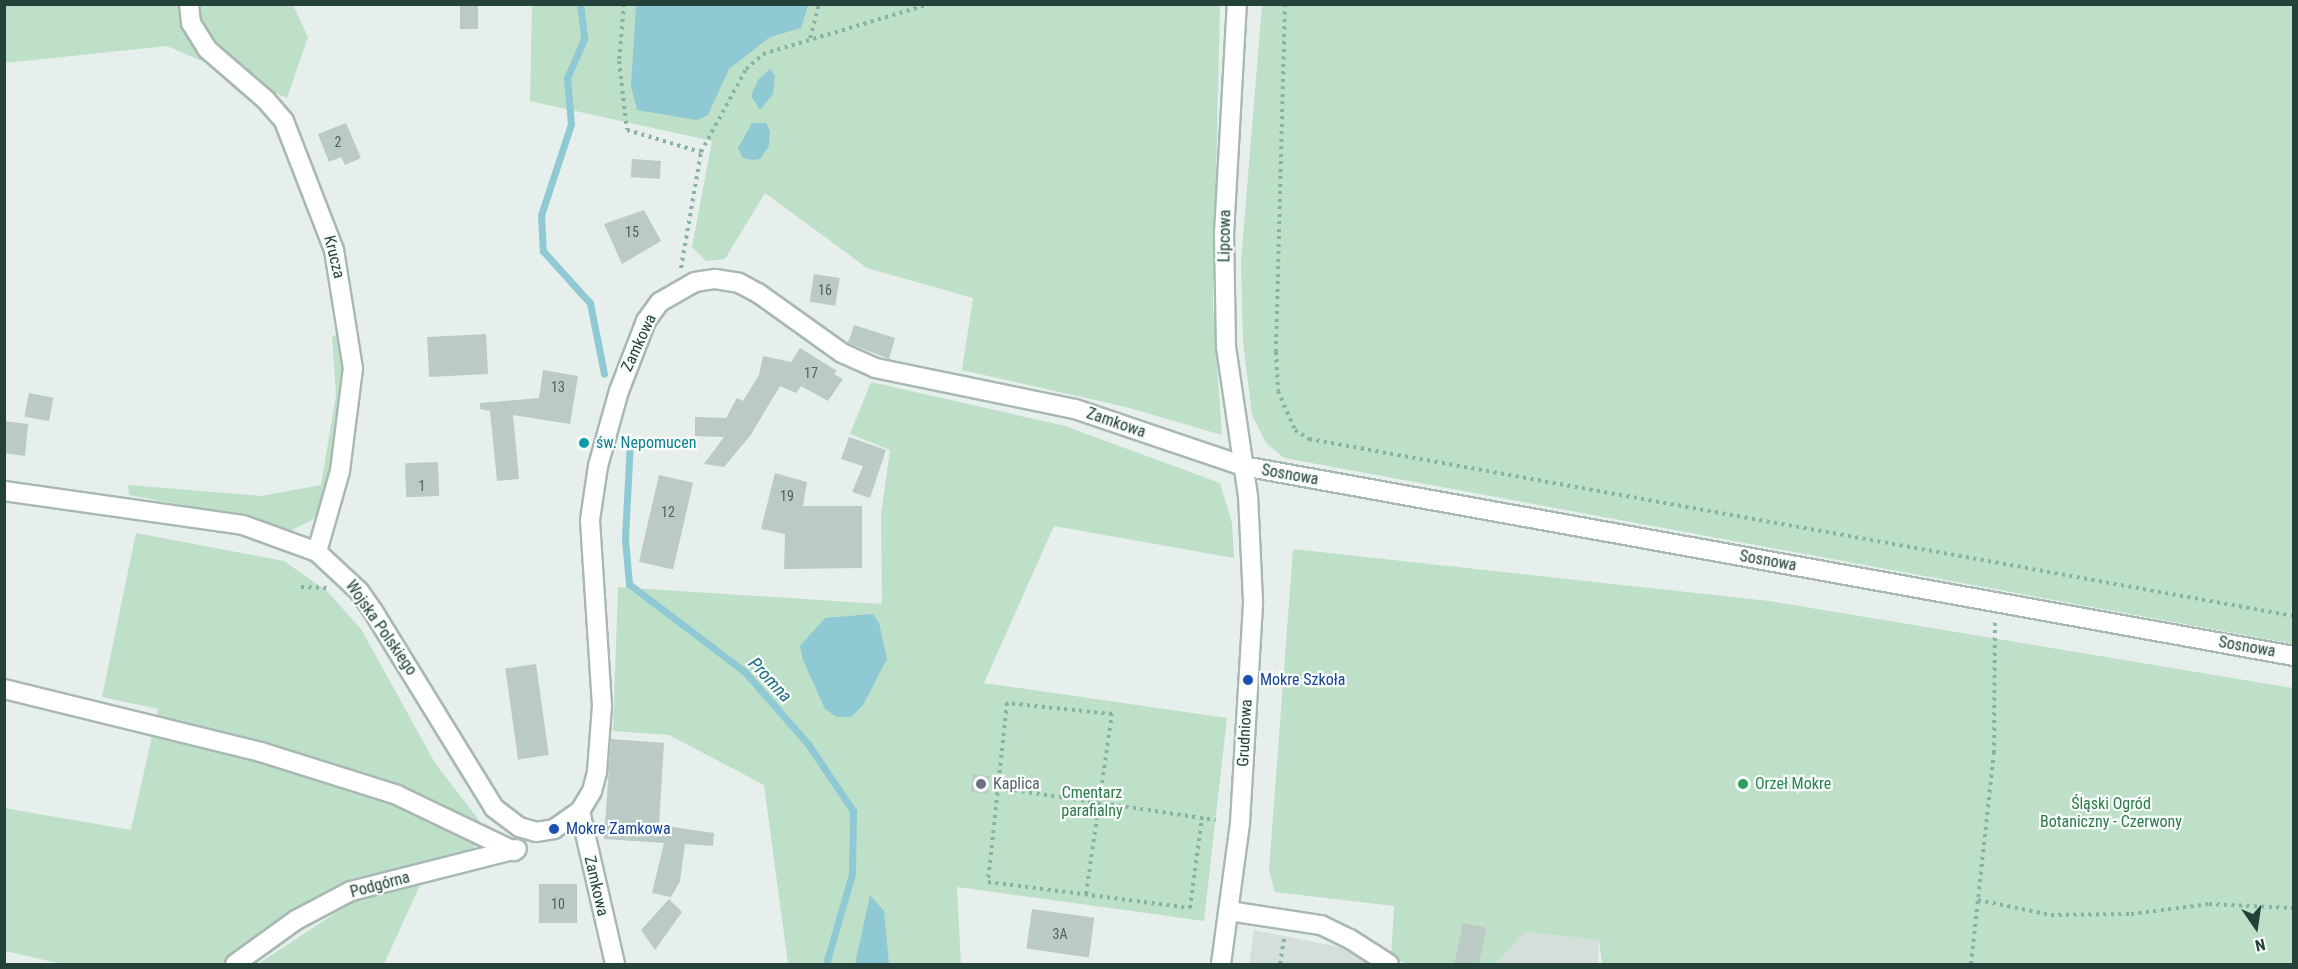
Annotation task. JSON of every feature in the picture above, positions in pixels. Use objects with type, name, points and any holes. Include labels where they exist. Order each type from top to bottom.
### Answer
[{"type":"street","name":"Krucza","points":[[189,4],[191,23],[207,49],[265,99],[284,121],[334,249],[353,368],[340,471],[317,552]]},
{"type":"street","name":"Lipcowa","points":[[1237,4],[1224,234],[1226,347],[1243,466]]},
{"type":"street","name":"Zamkowa","points":[[615,964],[580,811],[592,791],[597,772],[602,706],[590,520],[593,494],[630,358],[646,321],[660,302],[678,290],[715,279],[740,283],[780,307],[842,353],[875,368],[1075,409],[1243,466]]},
{"type":"street","name":"Sosnowa","points":[[1243,466],[2294,656]]},
{"type":"street","name":"Grudniowa","points":[[1221,964],[1240,823],[1253,601],[1252,533],[1243,466]]},
{"type":"street","name":"Wojska Polskiego","points":[[4,490],[243,525],[317,552],[354,585],[374,611],[494,808],[519,827],[536,832]]},
{"type":"street","points":[[4,689],[107,711],[329,773],[397,795],[514,851]]},
{"type":"street","points":[[536,832],[554,829],[580,811]]},
{"type":"street","name":"Podgórna","points":[[235,964],[296,920],[351,891],[514,851],[536,832]]},
{"type":"street","points":[[1229,911],[1321,926],[1350,939],[1389,964]]},
{"type":"path","points":[[624,4],[619,62],[627,130],[701,152]]},
{"type":"path","points":[[810,39],[819,4]]},
{"type":"path","points":[[678,290],[701,152],[746,69],[763,54],[930,4]]},
{"type":"path","points":[[1285,4],[1276,352],[1278,391],[1295,430],[1321,441],[2294,616]]},
{"type":"path","points":[[301,587],[332,587],[324,580]]},
{"type":"path","points":[[1971,964],[1994,753],[1997,602]]},
{"type":"path","points":[[1086,894],[1112,714],[1007,704],[988,882],[1190,908],[1202,818]]},
{"type":"path","points":[[992,787],[1100,805],[1216,820]]},
{"type":"path","points":[[1978,900],[2051,915],[2130,914],[2209,904],[2294,908]]},
{"type":"path","points":[[1280,964],[1287,919]]},
{"type":"shaded area","points":[[1254,930],[1355,950],[1375,964],[1249,964]]},
{"type":"shaded area","points":[[1525,932],[1599,940],[1598,964],[1495,964]]},
{"type":"green space","points":[[4,5],[293,5],[308,37],[287,98],[167,46],[5,63]]},
{"type":"green space","points":[[532,5],[1220,5],[1213,308],[1222,435],[1126,407],[962,370],[973,298],[867,268],[765,193],[725,259],[706,261],[692,247],[712,141],[530,101]]},
{"type":"green space","points":[[1262,5],[2293,5],[2293,644],[1284,458],[1266,443],[1252,415],[1243,342],[1241,262]]},
{"type":"green space","points":[[344,334],[348,381],[328,498],[312,520],[290,531],[264,521],[129,495],[128,485],[261,496],[321,485],[336,395],[332,336]]},
{"type":"green space","name":"Cmentarz parafialny","points":[[871,382],[1065,426],[1220,483],[1232,523],[1234,558],[1054,526],[984,683],[1227,718],[1204,921],[957,887],[961,964],[788,964],[764,785],[669,735],[613,731],[618,587],[882,604],[881,515],[890,450],[850,434]]},
{"type":"green space","points":[[136,533],[284,561],[327,591],[361,629],[435,763],[492,837],[471,849],[345,887],[263,934],[224,964],[62,964],[5,951],[4,808],[131,830],[158,709],[102,697]]},
{"type":"green space","name":"Śląski Ogród Botaniczny - Czerwony","points":[[1293,549],[1769,601],[2293,688],[2293,964],[1602,964],[1599,940],[1525,932],[1495,964],[1407,964],[1391,957],[1394,906],[1275,892],[1269,870]]},
{"type":"green space","points":[[422,881],[384,964],[258,964],[358,898]]},
{"type":"water","points":[[636,4],[808,5],[801,28],[770,37],[729,69],[708,115],[697,120],[637,110],[631,86]]},
{"type":"water","points":[[770,69],[775,76],[773,94],[760,110],[751,96],[758,80]]},
{"type":"water","points":[[752,123],[766,123],[770,131],[769,146],[760,159],[751,160],[743,158],[738,148]]},
{"type":"water","points":[[873,614],[879,623],[887,659],[863,705],[851,717],[837,717],[825,709],[803,660],[800,646],[825,618]]},
{"type":"water","points":[[870,895],[884,911],[889,964],[855,964]]},
{"type":"building","points":[[460,4],[478,4],[478,29],[460,29]]},
{"type":"building","points":[[346,123],[361,158],[345,165],[341,157],[329,162],[318,134]]},
{"type":"building","points":[[632,159],[661,161],[660,179],[631,177]]},
{"type":"building","points":[[644,210],[661,241],[622,264],[604,224]]},
{"type":"building","points":[[814,274],[840,278],[835,306],[810,302]]},
{"type":"building","points":[[854,325],[895,338],[889,359],[848,343]]},
{"type":"building","points":[[486,334],[488,374],[429,377],[427,337]]},
{"type":"building","points":[[800,348],[837,371],[834,374],[843,379],[828,401],[801,386],[796,393],[780,386],[750,436],[724,467],[704,464],[724,437],[695,436],[695,417],[726,418],[737,398],[743,401],[759,375],[763,356],[791,362]]},
{"type":"building","points":[[543,370],[578,376],[570,424],[513,415],[519,479],[497,481],[490,411],[480,409],[480,403],[539,398]]},
{"type":"building","points":[[29,393],[54,398],[49,421],[24,417]]},
{"type":"building","points":[[4,421],[28,424],[25,456],[4,453]]},
{"type":"building","points":[[849,437],[886,450],[870,498],[852,492],[863,466],[841,459]]},
{"type":"building","points":[[438,462],[439,496],[406,497],[405,463]]},
{"type":"building","points":[[775,473],[807,482],[803,506],[862,506],[862,568],[784,569],[785,534],[761,529]]},
{"type":"building","points":[[659,475],[693,483],[673,570],[639,562]]},
{"type":"building","points":[[536,664],[549,755],[518,759],[505,668]]},
{"type":"building","points":[[611,739],[664,743],[659,825],[714,833],[713,846],[685,844],[680,881],[671,897],[652,893],[664,843],[604,839]]},
{"type":"building","name":"Kaplica","points":[[973,774],[990,776],[988,794],[971,792]]},
{"type":"building","points":[[539,884],[577,884],[577,923],[539,923]]},
{"type":"building","points":[[669,899],[682,912],[655,950],[641,930]]},
{"type":"building","points":[[1032,909],[1094,918],[1089,957],[1026,949]]},
{"type":"building","points":[[1463,923],[1486,928],[1479,964],[1454,964]]},
{"type":"waterway","points":[[580,4],[584,39],[567,78],[571,124],[541,215],[543,251],[590,303],[604,374]]},
{"type":"waterway","name":"Promna","points":[[630,442],[625,539],[629,584],[745,672],[808,744],[853,811],[852,874],[826,964]]},
{"type":"place","name":"św. Nepomucen","points":[[584,443]]},
{"type":"place","name":"Mokre Szkoła","points":[[1248,680]]},
{"type":"place","name":"Kaplica","points":[[981,784]]},
{"type":"place","name":"Orzeł Mokre","points":[[1743,784]]},
{"type":"place","name":"Mokre Zamkowa","points":[[554,829]]}]
